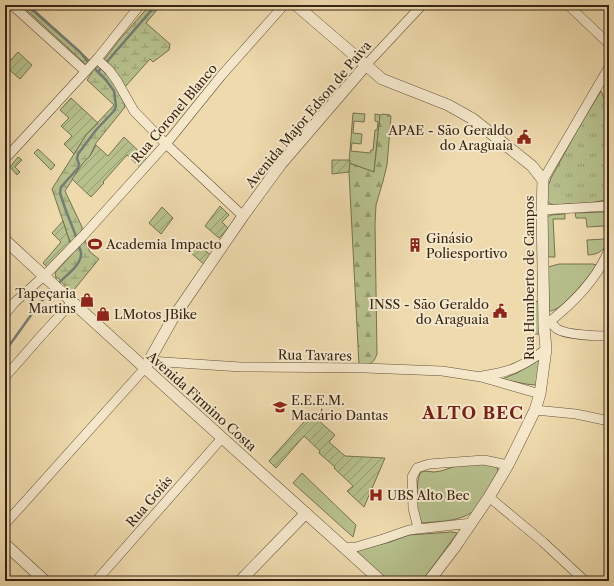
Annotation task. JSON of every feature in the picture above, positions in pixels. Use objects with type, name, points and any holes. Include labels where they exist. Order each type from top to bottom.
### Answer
[{"type":"street","points":[[12,5],[91,65],[109,70],[134,111],[166,144],[243,216]]},
{"type":"street","points":[[5,159],[91,65],[140,5]]},
{"type":"street","name":"Rua Coronel Blanco","points":[[46,278],[166,144],[221,76],[284,5]]},
{"type":"street","points":[[296,5],[382,79],[448,105],[474,119],[532,166],[543,180],[609,67]]},
{"type":"street","name":"Avenida Major Edson de Paiva","points":[[147,365],[173,318],[243,216],[281,164],[366,65],[422,5]]},
{"type":"street","points":[[568,5],[609,44]]},
{"type":"street","name":"Rua Humberto de Campos","points":[[429,581],[455,548],[489,497],[508,465],[535,410],[540,394],[546,349],[547,324],[542,210],[543,180]]},
{"type":"street","points":[[542,210],[609,206]]},
{"type":"street","name":"Avenida Firmino Costa","points":[[5,240],[72,302],[147,365],[222,438],[306,512],[378,580]]},
{"type":"street","points":[[609,249],[606,258],[591,281],[557,316],[547,324],[570,333],[609,336]]},
{"type":"street","points":[[5,314],[15,302],[46,278]]},
{"type":"street","points":[[5,377],[72,302]]},
{"type":"street","name":"Rua Tavares","points":[[481,377],[518,367],[546,349]]},
{"type":"street","points":[[5,524],[147,365]]},
{"type":"street","name":"Rua Tavares","points":[[147,365],[370,368],[442,372],[481,377],[540,394]]},
{"type":"street","points":[[535,410],[576,414],[609,421]]},
{"type":"street","name":"Rua Goiás","points":[[96,581],[222,438]]},
{"type":"street","points":[[418,528],[413,508],[412,485],[412,477],[417,468],[430,464],[484,460],[508,465]]},
{"type":"street","points":[[489,497],[543,542],[585,581]]},
{"type":"street","points":[[240,581],[306,512]]},
{"type":"street","points":[[344,548],[356,547],[418,528],[472,523]]},
{"type":"street","points":[[5,544],[45,581]]},
{"type":"green space","points":[[21,5],[29,5],[97,67],[99,66],[111,78],[124,102],[125,107],[96,143],[90,156],[83,163],[65,191],[82,227],[82,233],[90,252],[99,259],[71,292],[58,278],[56,278],[55,273],[73,253],[74,242],[70,241],[52,189],[86,135],[114,105],[87,80],[93,71]]},
{"type":"green space","points":[[150,5],[161,5],[146,23],[170,44],[169,50],[153,62],[150,59],[124,88],[103,61]]},
{"type":"green space","points":[[18,52],[32,65],[20,79],[5,67],[5,54],[11,60]]},
{"type":"green space","points":[[601,91],[609,110],[609,198],[589,203],[553,205],[547,202],[548,187],[551,178]]},
{"type":"green space","points":[[71,98],[98,123],[86,135],[74,154],[64,144],[72,136],[61,126],[69,118],[60,110]]},
{"type":"green space","points":[[353,113],[365,114],[364,122],[354,121],[353,133],[362,134],[361,144],[352,143],[351,151],[370,153],[371,150],[373,150],[375,130],[377,130],[378,122],[375,121],[375,114],[380,115],[374,172],[349,163]]},
{"type":"green space","points":[[380,115],[390,115],[391,117],[387,165],[376,205],[377,354],[371,363],[359,365],[349,163],[374,172]]},
{"type":"green space","points":[[124,137],[147,159],[140,167],[127,155],[91,197],[72,179],[90,156],[96,145],[108,156]]},
{"type":"green space","points":[[38,149],[55,165],[51,170],[34,153]]},
{"type":"green space","points":[[18,157],[22,160],[15,167],[20,172],[17,175],[10,167]]},
{"type":"green space","points":[[332,160],[350,160],[349,172],[332,174]]},
{"type":"green space","points":[[220,206],[229,215],[222,222],[228,228],[219,238],[205,226]]},
{"type":"green space","points":[[162,207],[173,218],[161,234],[149,223]]},
{"type":"green space","points":[[603,212],[609,214],[608,241],[601,251],[596,254],[588,255],[587,240],[605,239],[604,226],[587,227],[586,218],[576,218],[575,213]]},
{"type":"green space","points":[[565,214],[565,219],[553,219],[555,257],[550,257],[546,255],[547,217],[551,215]]},
{"type":"green space","points":[[63,221],[70,243],[48,268],[43,263],[61,242],[52,233]]},
{"type":"green space","points":[[196,243],[213,257],[206,266],[190,252]]},
{"type":"green space","points":[[559,264],[593,264],[596,265],[596,267],[581,286],[561,306],[549,311],[548,267]]},
{"type":"green space","points":[[539,301],[540,334],[534,334],[533,302]]},
{"type":"green space","points":[[539,360],[537,383],[535,385],[502,379],[517,373]]},
{"type":"green space","points":[[311,414],[335,435],[329,442],[345,456],[385,458],[364,507],[347,491],[353,486],[304,436],[276,468],[269,461]]},
{"type":"green space","points":[[488,464],[497,467],[498,471],[477,508],[471,513],[458,518],[422,523],[416,503],[420,473],[424,471],[441,471],[459,465]]},
{"type":"green space","points":[[302,473],[356,525],[353,537],[293,483]]},
{"type":"green space","points":[[452,532],[457,533],[422,581],[388,581],[358,554],[358,551],[362,549],[390,542],[409,535]]},
{"type":"waterway","points":[[27,5],[80,52],[89,63]]},
{"type":"waterway","points":[[98,72],[156,5]]},
{"type":"waterway","points":[[77,239],[60,193],[61,187],[78,168],[78,154],[96,130],[114,111],[116,106],[114,91],[106,80],[93,67]]},
{"type":"waterway","points":[[58,284],[79,262],[81,253],[78,244]]},
{"type":"waterway","points":[[5,351],[39,304],[53,289]]},
{"type":"place","name":"APAE - São Geraldo do Araguaia","points":[[524,137]]},
{"type":"place","name":"Academia Impacto","points":[[95,244]]},
{"type":"place","name":"Ginásio Poliesportivo","points":[[415,245]]},
{"type":"place","name":"Tapeçaria Martins","points":[[87,300]]},
{"type":"place","name":"INSS - São Geraldo do Araguaia","points":[[500,311]]},
{"type":"place","name":"LMotos JBike","points":[[103,314]]},
{"type":"place","name":"E.E.E.M. Macário Dantas","points":[[280,407]]},
{"type":"place","name":"UBS Alto Bec","points":[[376,495]]},
{"type":"district","name":"ALTO BEC","points":[[473,413]]}]
